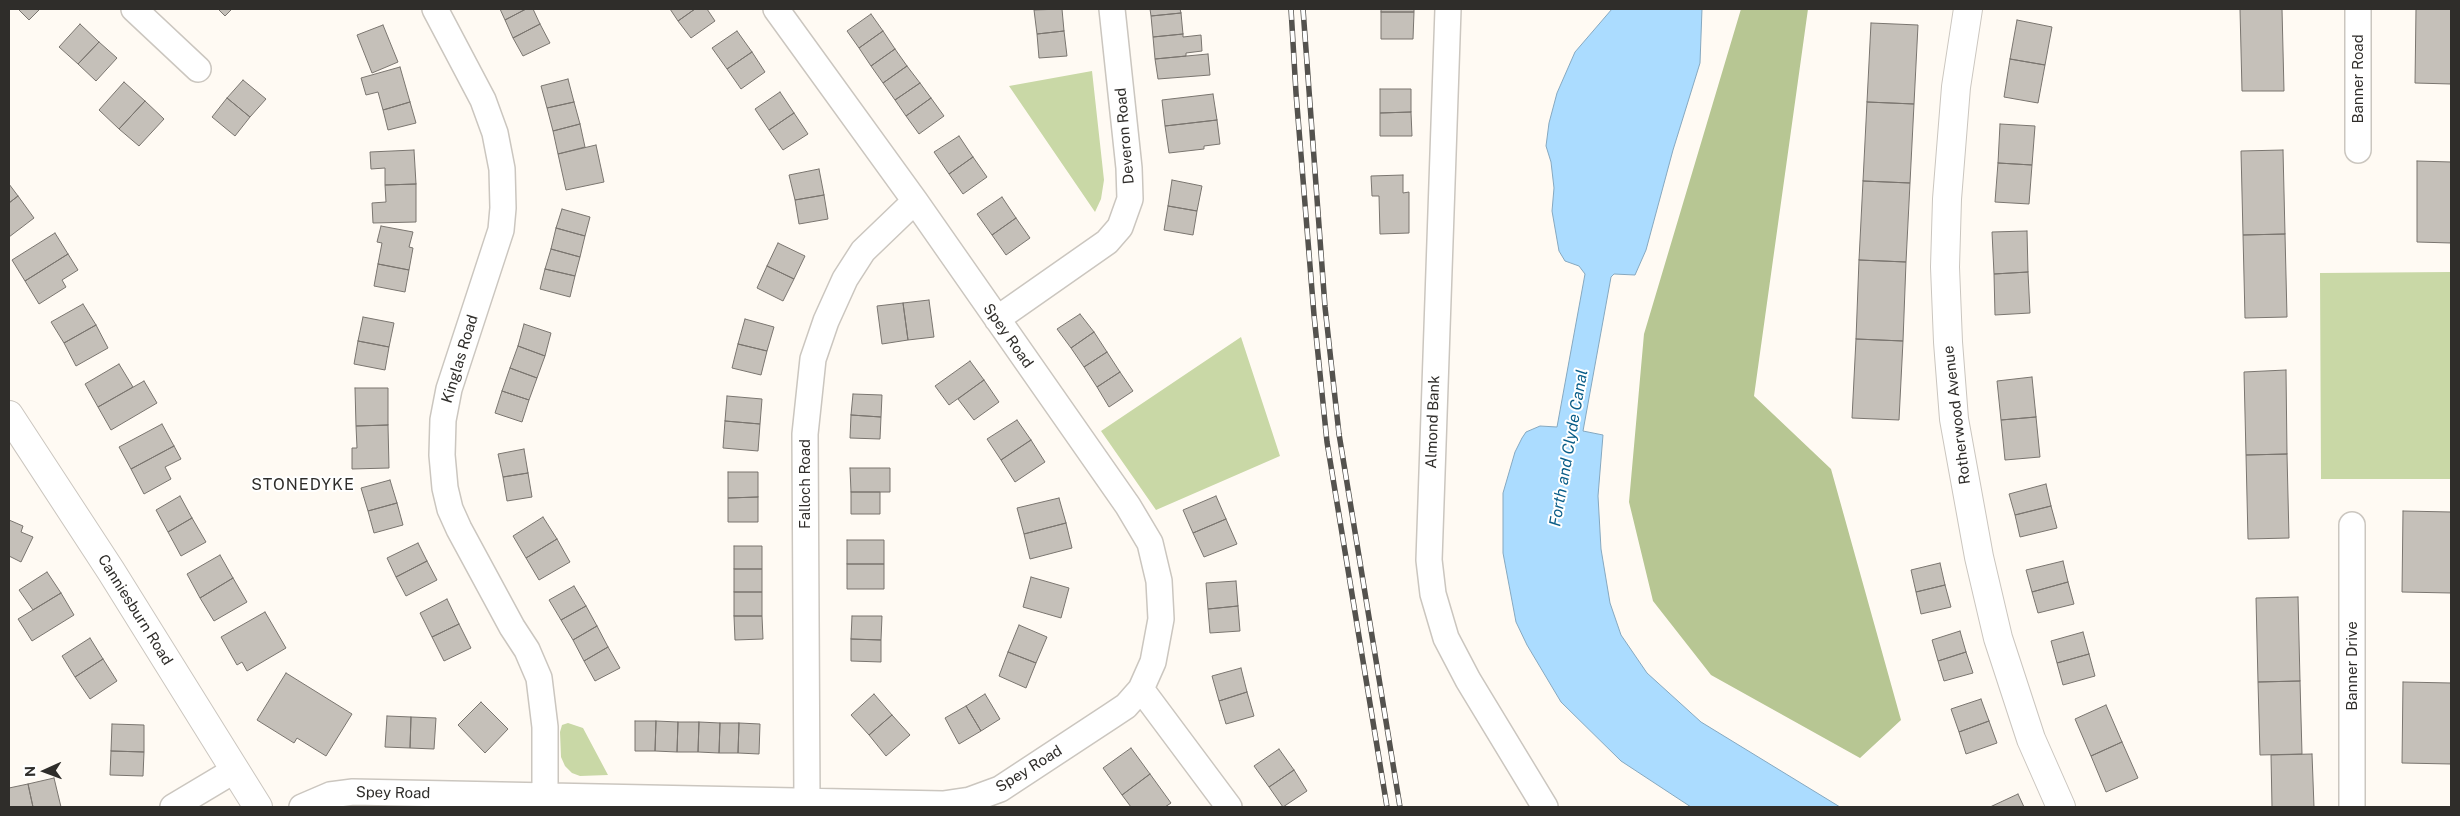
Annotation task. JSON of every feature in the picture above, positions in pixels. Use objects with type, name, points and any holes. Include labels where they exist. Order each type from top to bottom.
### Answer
[{"type":"street","points":[[134,9],[198,69]]},
{"type":"street","name":"Kinglas Road","points":[[434,9],[483,100],[495,134],[502,169],[504,208],[502,230],[449,388],[443,420],[442,455],[445,488],[450,509],[459,529],[512,627],[527,650],[539,678],[545,727],[546,796]]},
{"type":"street","name":"Spey Road","points":[[302,807],[330,795],[353,792],[943,804],[970,800],[1000,789],[1126,706],[1141,688],[1153,662],[1162,619],[1159,580],[1150,543],[1128,506],[915,201],[776,9]]},
{"type":"street","name":"Deveron Road","points":[[997,319],[1107,242],[1120,227],[1130,199],[1129,168],[1112,9]]},
{"type":"street","name":"Almond Bank","points":[[1448,9],[1429,560],[1433,594],[1446,638],[1468,680],[1545,807]]},
{"type":"street","name":"Rotherwood Avenue","points":[[1968,9],[1956,88],[1947,199],[1945,267],[1948,342],[1955,428],[1979,557],[1998,638],[2031,739],[2061,807]]},
{"type":"street","name":"Banner Road","points":[[2358,9],[2358,150]]},
{"type":"street","name":"Falloch Road","points":[[807,801],[804,434],[813,358],[826,321],[845,279],[863,251],[915,201]]},
{"type":"street","name":"Canniesburn Road","points":[[12,426],[111,571],[258,807]]},
{"type":"street","name":"Banner Drive","points":[[2352,525],[2352,807]]},
{"type":"street","points":[[1141,688],[1229,807]]},
{"type":"street","points":[[173,807],[235,770]]},
{"type":"green space","points":[[1741,9],[1808,9],[1754,396],[1831,469],[1901,720],[1860,758],[1711,675],[1653,601],[1629,502],[1644,334]]},
{"type":"green space","points":[[1092,71],[1104,180],[1101,199],[1095,212],[1009,86]]},
{"type":"green space","points":[[2451,272],[2451,479],[2321,479],[2320,273]]},
{"type":"green space","points":[[1241,337],[1280,456],[1156,510],[1101,431]]},
{"type":"green space","points":[[568,723],[583,728],[608,775],[580,776],[572,773],[565,766],[561,757],[560,732],[562,725]]},
{"type":"water","name":"Forth and Clyde Canal","points":[[1612,9],[1702,9],[1700,63],[1673,150],[1646,250],[1635,275],[1614,274],[1611,277],[1583,431],[1603,435],[1598,496],[1601,549],[1610,603],[1621,635],[1647,673],[1701,722],[1840,807],[1691,807],[1621,761],[1561,702],[1527,645],[1516,622],[1503,553],[1503,493],[1515,452],[1526,432],[1540,426],[1557,427],[1585,274],[1579,266],[1565,261],[1559,251],[1552,211],[1554,188],[1551,162],[1546,146],[1549,123],[1557,93],[1575,52]]},
{"type":"building","points":[[18,9],[40,9],[29,20]]},
{"type":"building","points":[[218,9],[232,9],[225,16]]},
{"type":"building","points":[[500,9],[526,9],[505,20]]},
{"type":"building","points":[[526,9],[533,9],[540,24],[513,38],[505,20]]},
{"type":"building","points":[[670,9],[695,9],[678,21]]},
{"type":"building","points":[[695,9],[707,9],[715,21],[691,38],[678,21]]},
{"type":"building","points":[[1062,9],[1064,31],[1037,34],[1034,10]]},
{"type":"building","points":[[1150,9],[1180,9],[1181,13],[1151,16]]},
{"type":"building","points":[[1381,9],[1414,9],[1414,12],[1381,12]]},
{"type":"building","points":[[2240,9],[2282,9],[2284,91],[2242,91]]},
{"type":"building","points":[[2416,9],[2451,9],[2451,84],[2415,83]]},
{"type":"building","points":[[1381,12],[1414,12],[1413,39],[1381,39]]},
{"type":"building","points":[[1181,13],[1183,34],[1153,37],[1151,16]]},
{"type":"building","points":[[871,14],[883,31],[859,48],[847,31]]},
{"type":"building","points":[[2017,20],[2052,27],[2045,65],[2010,59]]},
{"type":"building","points":[[1871,23],[1918,25],[1914,104],[1867,102]]},
{"type":"building","points":[[80,24],[99,42],[78,64],[59,47]]},
{"type":"building","points":[[540,24],[550,43],[523,56],[513,38]]},
{"type":"building","points":[[383,25],[398,62],[372,73],[357,35]]},
{"type":"building","points":[[737,31],[752,52],[727,69],[712,48]]},
{"type":"building","points":[[883,31],[895,49],[871,66],[859,48]]},
{"type":"building","points":[[1064,31],[1067,56],[1039,58],[1037,34]]},
{"type":"building","points":[[1183,34],[1183,37],[1201,35],[1202,51],[1186,53],[1186,56],[1155,59],[1153,37]]},
{"type":"building","points":[[99,42],[117,58],[96,81],[78,64]]},
{"type":"building","points":[[895,49],[907,66],[883,83],[871,66]]},
{"type":"building","points":[[752,52],[765,72],[741,89],[727,69]]},
{"type":"building","points":[[1208,54],[1210,75],[1158,79],[1155,59]]},
{"type":"building","points":[[2010,59],[2045,65],[2038,103],[2004,97]]},
{"type":"building","points":[[907,66],[920,83],[895,100],[883,83]]},
{"type":"building","points":[[400,67],[410,102],[383,110],[378,92],[366,95],[361,78]]},
{"type":"building","points":[[568,79],[574,102],[547,108],[541,86]]},
{"type":"building","points":[[243,80],[266,99],[250,117],[227,98]]},
{"type":"building","points":[[124,82],[145,101],[119,129],[99,110]]},
{"type":"building","points":[[920,83],[931,98],[906,116],[895,100]]},
{"type":"building","points":[[1380,89],[1411,89],[1411,112],[1380,113]]},
{"type":"building","points":[[780,92],[794,113],[769,130],[755,109]]},
{"type":"building","points":[[1213,94],[1217,120],[1165,126],[1162,100]]},
{"type":"building","points":[[227,98],[250,117],[235,136],[212,117]]},
{"type":"building","points":[[931,98],[944,116],[919,134],[906,116]]},
{"type":"building","points":[[145,101],[164,119],[139,146],[119,129]]},
{"type":"building","points":[[410,102],[416,123],[388,130],[383,110]]},
{"type":"building","points":[[574,102],[580,124],[553,131],[547,108]]},
{"type":"building","points":[[1867,102],[1914,104],[1910,183],[1863,181]]},
{"type":"building","points":[[1411,112],[1412,136],[1380,136],[1380,113]]},
{"type":"building","points":[[794,113],[808,134],[783,150],[769,130]]},
{"type":"building","points":[[1217,120],[1220,144],[1204,146],[1204,149],[1169,153],[1165,126]]},
{"type":"building","points":[[580,124],[585,147],[558,154],[553,131]]},
{"type":"building","points":[[2000,124],[2035,126],[2032,165],[1998,163]]},
{"type":"building","points":[[959,136],[973,157],[949,174],[934,152]]},
{"type":"building","points":[[596,145],[604,182],[566,190],[558,154]]},
{"type":"building","points":[[414,150],[416,184],[385,185],[385,168],[371,169],[370,152]]},
{"type":"building","points":[[2283,150],[2285,234],[2243,235],[2241,151]]},
{"type":"building","points":[[973,157],[987,177],[963,194],[949,174]]},
{"type":"building","points":[[2417,161],[2451,162],[2451,243],[2417,242]]},
{"type":"building","points":[[1998,163],[2032,165],[2029,204],[1995,202]]},
{"type":"building","points":[[819,169],[824,195],[795,200],[789,175]]},
{"type":"building","points":[[1403,175],[1403,193],[1409,192],[1409,233],[1380,234],[1379,196],[1372,196],[1371,176]]},
{"type":"building","points":[[1172,180],[1202,186],[1197,211],[1168,206]]},
{"type":"building","points":[[1863,181],[1910,183],[1906,262],[1859,260]]},
{"type":"building","points":[[9,184],[18,196],[9,203]]},
{"type":"building","points":[[416,184],[416,222],[373,223],[372,203],[386,202],[385,185]]},
{"type":"building","points":[[824,195],[828,219],[799,224],[795,200]]},
{"type":"building","points":[[18,196],[34,218],[9,237],[9,203]]},
{"type":"building","points":[[1002,197],[1016,218],[992,235],[977,214]]},
{"type":"building","points":[[1168,206],[1197,211],[1193,235],[1164,230]]},
{"type":"building","points":[[562,209],[590,217],[585,236],[556,228]]},
{"type":"building","points":[[1016,218],[1030,238],[1006,255],[992,235]]},
{"type":"building","points":[[381,226],[413,232],[409,247],[413,248],[409,270],[378,264],[382,243],[377,242]]},
{"type":"building","points":[[556,228],[585,236],[580,257],[551,249]]},
{"type":"building","points":[[2027,231],[2028,272],[1994,274],[1992,232]]},
{"type":"building","points":[[55,233],[68,254],[25,281],[12,260]]},
{"type":"building","points":[[2285,234],[2287,317],[2245,318],[2243,235]]},
{"type":"building","points":[[778,243],[805,256],[794,279],[767,266]]},
{"type":"building","points":[[551,249],[580,257],[575,276],[545,269]]},
{"type":"building","points":[[68,254],[78,270],[62,280],[66,287],[39,304],[25,281]]},
{"type":"building","points":[[1859,260],[1906,262],[1903,341],[1856,339]]},
{"type":"building","points":[[378,264],[409,270],[405,292],[374,286]]},
{"type":"building","points":[[767,266],[794,279],[783,301],[757,288]]},
{"type":"building","points":[[545,269],[575,276],[570,297],[540,289]]},
{"type":"building","points":[[2028,272],[2030,313],[1995,315],[1994,274]]},
{"type":"building","points":[[929,300],[934,337],[908,340],[903,303]]},
{"type":"building","points":[[903,303],[908,340],[882,344],[877,306]]},
{"type":"building","points":[[83,304],[96,325],[64,343],[51,322]]},
{"type":"building","points":[[1080,314],[1094,332],[1071,348],[1057,329]]},
{"type":"building","points":[[363,317],[394,323],[389,347],[358,341]]},
{"type":"building","points":[[745,319],[774,327],[767,351],[738,344]]},
{"type":"building","points":[[524,324],[551,333],[545,356],[518,346]]},
{"type":"building","points":[[96,325],[108,348],[76,366],[64,343]]},
{"type":"building","points":[[1094,332],[1107,352],[1084,367],[1071,348]]},
{"type":"building","points":[[1856,339],[1903,341],[1899,420],[1852,418]]},
{"type":"building","points":[[358,341],[389,347],[385,370],[354,364]]},
{"type":"building","points":[[738,344],[767,351],[761,375],[732,368]]},
{"type":"building","points":[[518,346],[545,356],[537,378],[510,368]]},
{"type":"building","points":[[1107,352],[1120,372],[1097,387],[1084,367]]},
{"type":"building","points":[[970,361],[984,380],[949,405],[935,386]]},
{"type":"building","points":[[119,364],[133,387],[98,407],[85,384]]},
{"type":"building","points":[[510,368],[537,378],[529,400],[502,391]]},
{"type":"building","points":[[2286,370],[2287,454],[2246,455],[2244,372]]},
{"type":"building","points":[[1120,372],[1133,391],[1109,407],[1097,387]]},
{"type":"building","points":[[2032,377],[2036,417],[2001,420],[1997,381]]},
{"type":"building","points":[[984,380],[999,402],[974,420],[958,399]]},
{"type":"building","points":[[144,381],[157,403],[111,430],[98,407]]},
{"type":"building","points":[[355,388],[388,388],[388,425],[356,426]]},
{"type":"building","points":[[502,391],[529,400],[522,422],[495,413]]},
{"type":"building","points":[[853,394],[882,395],[881,417],[851,415]]},
{"type":"building","points":[[727,396],[762,399],[760,424],[725,421]]},
{"type":"building","points":[[851,415],[881,417],[880,439],[850,438]]},
{"type":"building","points":[[2036,417],[2040,457],[2005,460],[2001,420]]},
{"type":"building","points":[[1017,420],[1031,440],[1001,460],[987,439]]},
{"type":"building","points":[[725,421],[760,424],[758,451],[723,448]]},
{"type":"building","points":[[162,424],[174,446],[131,469],[119,447]]},
{"type":"building","points":[[388,425],[389,468],[352,469],[352,448],[357,448],[356,426]]},
{"type":"building","points":[[1031,440],[1045,462],[1015,482],[1001,460]]},
{"type":"building","points":[[174,446],[181,459],[165,467],[171,479],[144,494],[131,469]]},
{"type":"building","points":[[524,449],[528,473],[503,477],[498,454]]},
{"type":"building","points":[[2287,454],[2289,538],[2248,539],[2246,455]]},
{"type":"building","points":[[850,468],[890,468],[890,492],[851,492]]},
{"type":"building","points":[[728,472],[758,472],[758,497],[728,498]]},
{"type":"building","points":[[528,473],[532,497],[507,501],[503,477]]},
{"type":"building","points":[[390,480],[397,503],[368,511],[361,488]]},
{"type":"building","points":[[2046,484],[2051,506],[2015,515],[2009,494]]},
{"type":"building","points":[[851,492],[880,492],[880,514],[851,514]]},
{"type":"building","points":[[180,496],[192,518],[168,532],[156,510]]},
{"type":"building","points":[[1216,496],[1226,519],[1193,533],[1183,510]]},
{"type":"building","points":[[758,497],[758,522],[728,522],[728,498]]},
{"type":"building","points":[[1059,498],[1066,523],[1024,534],[1017,508]]},
{"type":"building","points":[[397,503],[403,525],[374,533],[368,511]]},
{"type":"building","points":[[2051,506],[2057,528],[2020,537],[2015,515]]},
{"type":"building","points":[[2403,511],[2451,512],[2451,593],[2402,592]]},
{"type":"building","points":[[543,517],[557,539],[526,558],[513,536]]},
{"type":"building","points":[[192,518],[206,542],[181,556],[168,532]]},
{"type":"building","points":[[1226,519],[1237,544],[1204,557],[1193,533]]},
{"type":"building","points":[[9,520],[23,526],[21,532],[33,537],[21,562],[9,556]]},
{"type":"building","points":[[1066,523],[1072,548],[1030,559],[1024,534]]},
{"type":"building","points":[[557,539],[570,562],[539,580],[526,558]]},
{"type":"building","points":[[847,540],[884,540],[884,564],[847,564]]},
{"type":"building","points":[[418,543],[427,561],[396,577],[387,558]]},
{"type":"building","points":[[734,546],[762,546],[762,569],[734,569]]},
{"type":"building","points":[[220,555],[233,578],[200,598],[187,574]]},
{"type":"building","points":[[427,561],[437,580],[406,596],[396,577]]},
{"type":"building","points":[[2063,561],[2068,582],[2032,592],[2026,570]]},
{"type":"building","points":[[1940,563],[1945,585],[1916,592],[1911,570]]},
{"type":"building","points":[[847,564],[884,564],[884,589],[847,589]]},
{"type":"building","points":[[734,569],[762,569],[762,592],[734,592]]},
{"type":"building","points":[[47,572],[61,593],[33,610],[19,590]]},
{"type":"building","points":[[1031,577],[1069,588],[1061,618],[1023,607]]},
{"type":"building","points":[[233,578],[247,602],[214,621],[200,598]]},
{"type":"building","points":[[1236,581],[1238,606],[1208,609],[1206,583]]},
{"type":"building","points":[[2068,582],[2074,604],[2038,613],[2032,592]]},
{"type":"building","points":[[1945,585],[1951,607],[1921,614],[1916,592]]},
{"type":"building","points":[[574,586],[586,606],[561,620],[549,600]]},
{"type":"building","points":[[734,592],[762,592],[762,616],[734,616]]},
{"type":"building","points":[[61,593],[74,615],[32,641],[18,619]]},
{"type":"building","points":[[2298,597],[2300,681],[2258,682],[2256,598]]},
{"type":"building","points":[[447,599],[459,624],[432,637],[420,613]]},
{"type":"building","points":[[586,606],[597,626],[573,640],[561,620]]},
{"type":"building","points":[[1238,606],[1240,631],[1210,633],[1208,609]]},
{"type":"building","points":[[265,612],[286,648],[247,671],[242,662],[237,665],[221,637]]},
{"type":"building","points":[[734,616],[762,616],[763,639],[735,640]]},
{"type":"building","points":[[852,616],[882,616],[881,640],[851,639]]},
{"type":"building","points":[[459,624],[471,648],[444,661],[432,637]]},
{"type":"building","points":[[1019,625],[1047,637],[1036,663],[1008,652]]},
{"type":"building","points":[[597,626],[608,647],[584,661],[573,640]]},
{"type":"building","points":[[1960,631],[1966,652],[1938,661],[1932,640]]},
{"type":"building","points":[[2083,632],[2089,654],[2057,663],[2051,641]]},
{"type":"building","points":[[90,638],[103,659],[75,677],[62,656]]},
{"type":"building","points":[[851,639],[881,640],[881,662],[851,661]]},
{"type":"building","points":[[608,647],[620,668],[595,681],[584,661]]},
{"type":"building","points":[[1008,652],[1036,663],[1026,688],[999,676]]},
{"type":"building","points":[[1966,652],[1973,673],[1944,681],[1938,661]]},
{"type":"building","points":[[2089,654],[2095,676],[2063,685],[2057,663]]},
{"type":"building","points":[[103,659],[117,681],[90,699],[75,677]]},
{"type":"building","points":[[1241,668],[1247,692],[1219,701],[1212,676]]},
{"type":"building","points":[[286,673],[352,714],[326,756],[297,738],[294,743],[257,720]]},
{"type":"building","points":[[2300,681],[2302,754],[2260,755],[2258,682]]},
{"type":"building","points":[[2403,682],[2451,683],[2451,764],[2402,763]]},
{"type":"building","points":[[1247,692],[1254,716],[1226,724],[1219,701]]},
{"type":"building","points":[[874,694],[892,715],[869,735],[851,715]]},
{"type":"building","points":[[985,694],[1000,719],[981,731],[966,706]]},
{"type":"building","points":[[1981,699],[1989,721],[1959,732],[1951,709]]},
{"type":"building","points":[[481,702],[508,729],[485,753],[458,725]]},
{"type":"building","points":[[2106,705],[2122,742],[2091,756],[2075,719]]},
{"type":"building","points":[[966,706],[981,731],[959,744],[945,718]]},
{"type":"building","points":[[892,715],[910,735],[886,756],[869,735]]},
{"type":"building","points":[[387,716],[411,717],[410,748],[385,747]]},
{"type":"building","points":[[411,717],[436,718],[434,749],[410,748]]},
{"type":"building","points":[[635,721],[656,721],[655,751],[635,751]]},
{"type":"building","points":[[656,721],[678,722],[677,752],[655,751]]},
{"type":"building","points":[[1989,721],[1997,743],[1966,754],[1959,732]]},
{"type":"building","points":[[678,722],[699,722],[698,752],[677,752]]},
{"type":"building","points":[[699,722],[720,723],[719,753],[698,752]]},
{"type":"building","points":[[720,723],[739,723],[738,753],[719,753]]},
{"type":"building","points":[[739,723],[760,724],[759,754],[738,753]]},
{"type":"building","points":[[112,724],[144,725],[144,752],[111,751]]},
{"type":"building","points":[[2122,742],[2138,778],[2106,792],[2091,756]]},
{"type":"building","points":[[1131,748],[1150,774],[1122,795],[1103,768]]},
{"type":"building","points":[[1279,749],[1294,770],[1269,787],[1254,766]]},
{"type":"building","points":[[111,751],[144,752],[143,776],[110,775]]},
{"type":"building","points":[[2312,754],[2314,807],[2272,807],[2271,755]]},
{"type":"building","points":[[1294,770],[1307,791],[1283,807],[1269,787]]},
{"type":"building","points":[[1150,774],[1171,803],[1165,807],[1131,807],[1122,795]]},
{"type":"building","points":[[54,778],[61,807],[33,807],[28,784]]},
{"type":"building","points":[[28,784],[33,807],[9,807],[9,788]]},
{"type":"building","points":[[2018,794],[2024,807],[1990,807]]},
{"type":"railway","points":[[1291,9],[1314,315],[1327,442],[1387,807]]},
{"type":"railway","points":[[1303,9],[1325,307],[1339,434],[1400,807]]},
{"type":"district","name":"STONEDYKE","points":[[303,485]]}]
